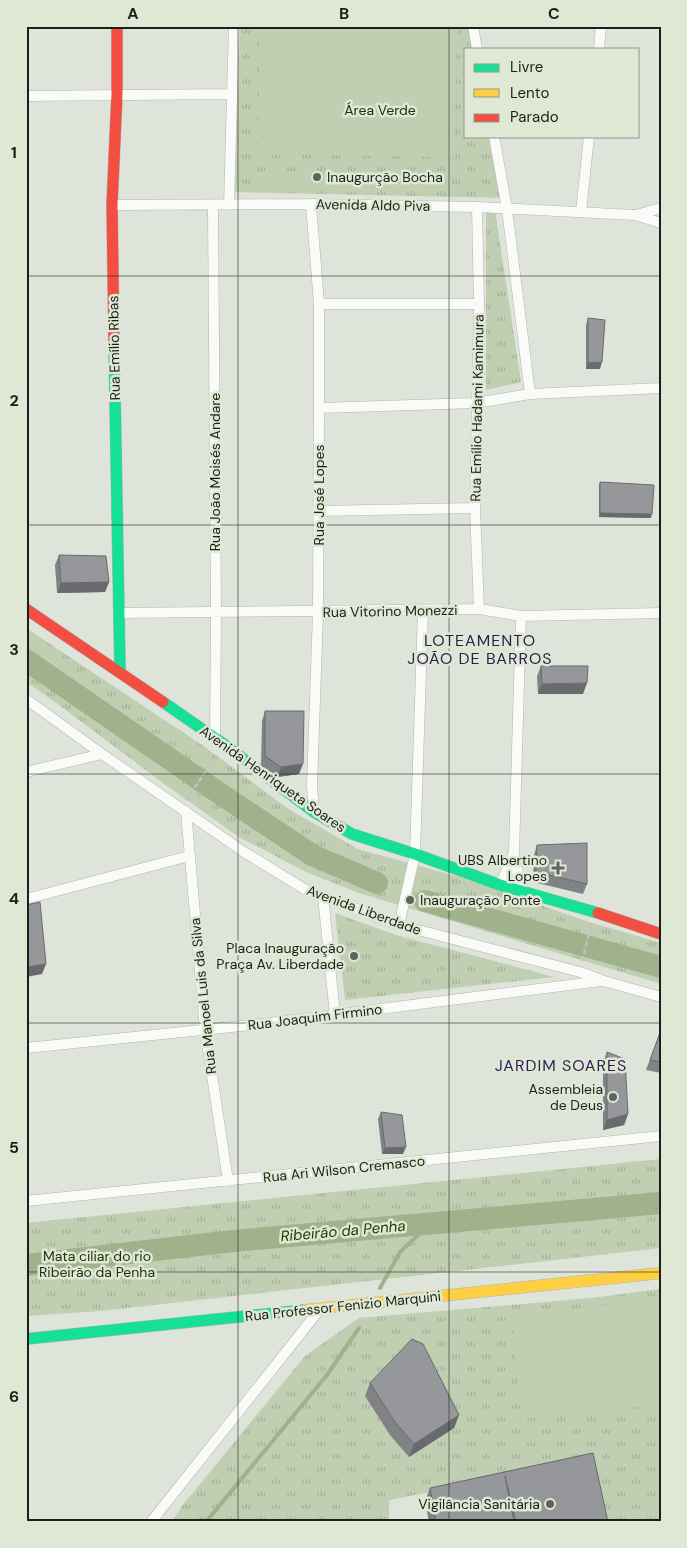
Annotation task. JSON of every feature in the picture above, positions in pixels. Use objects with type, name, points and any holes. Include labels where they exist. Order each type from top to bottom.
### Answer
[{"type":"street","name":"Rua Emílio Ribas","points":[[117,26],[117,94],[112,205],[120,671]]},
{"type":"street","points":[[230,205],[234,26]]},
{"type":"street","points":[[473,26],[477,48]]},
{"type":"street","points":[[599,48],[601,26]]},
{"type":"street","points":[[26,96],[232,94]]},
{"type":"street","points":[[494,138],[507,209],[530,394]]},
{"type":"street","points":[[581,212],[589,138]]},
{"type":"street","name":"Avenida Aldo Piva","points":[[112,205],[213,206],[311,204],[477,207],[635,215],[661,223]]},
{"type":"street","name":"Rua José Lopes","points":[[311,204],[319,304],[318,612],[312,786],[314,812]]},
{"type":"street","name":"Rua João Moisés Andare","points":[[213,206],[216,612],[220,742]]},
{"type":"street","name":"Rua Emílio Hadami Kamimura","points":[[477,207],[479,304],[475,508],[479,609]]},
{"type":"street","name":"Avenida Aldo Piva","points":[[635,215],[661,208]]},
{"type":"street","points":[[319,304],[479,304]]},
{"type":"street","points":[[319,408],[476,403],[530,394],[661,388]]},
{"type":"street","points":[[318,511],[475,508]]},
{"type":"street","name":"Avenida Henriqueta Soares","points":[[26,608],[120,671],[314,812],[352,834],[415,854],[500,885],[596,912],[661,934]]},
{"type":"street","name":"Rua Vitorino Monezzi","points":[[119,613],[479,609],[521,616],[661,613]]},
{"type":"street","points":[[399,925],[415,854],[422,610]]},
{"type":"street","points":[[521,616],[514,853],[521,891]]},
{"type":"street","name":"Avenida Liberdade","points":[[26,699],[244,852],[306,890],[399,925],[580,972],[604,981],[661,997]]},
{"type":"street","points":[[26,772],[102,754]]},
{"type":"street","points":[[296,798],[312,786]]},
{"type":"street","name":"Rua Manoel Luis da Silva","points":[[183,809],[205,1029],[228,1181]]},
{"type":"street","points":[[500,885],[514,853]]},
{"type":"street","points":[[26,899],[188,856]]},
{"type":"street","points":[[323,896],[336,1015]]},
{"type":"street","name":"Rua Joaquim Firmino","points":[[26,1048],[336,1015],[604,981]]},
{"type":"street","name":"Rua Ari Wilson Cremasco","points":[[26,1200],[661,1136]]},
{"type":"street","name":"Rua Professor Fenizio Marquini","points":[[26,1339],[661,1273]]},
{"type":"street","points":[[151,1522],[320,1309]]},
{"type":"path","points":[[183,809],[220,742]]},
{"type":"path","points":[[584,954],[590,934]]},
{"type":"green space","name":"Área Verde","points":[[240,26],[469,26],[474,48],[464,48],[464,138],[493,138],[506,198],[235,192]]},
{"type":"green space","name":"Área Verde","points":[[260,26],[457,26],[454,157],[258,154]]},
{"type":"green space","points":[[269,173],[312,176],[311,190],[270,189]]},
{"type":"green space","points":[[495,210],[521,382],[486,390],[486,211]]},
{"type":"green space","points":[[26,628],[202,745],[290,810],[358,849],[459,877],[589,922],[661,943],[661,984],[359,893],[306,872],[239,837],[26,682]]},
{"type":"green space","points":[[335,913],[396,935],[554,977],[345,1000]]},
{"type":"green space","name":"Mata ciliar do rio Ribeirão da Penha","points":[[661,1159],[661,1248],[101,1311],[26,1316],[26,1223]]},
{"type":"green space","points":[[661,1289],[661,1522],[607,1522],[595,1460],[389,1500],[389,1522],[172,1522],[182,1506],[305,1356],[359,1318],[591,1298]]},
{"type":"green space","points":[[661,1300],[661,1405],[521,1419],[512,1315]]},
{"type":"building","points":[[588,318],[605,320],[602,362],[588,363]]},
{"type":"building","points":[[600,482],[654,485],[652,514],[600,513]]},
{"type":"building","points":[[59,555],[106,556],[109,582],[61,583]]},
{"type":"building","points":[[541,666],[588,666],[587,683],[542,684]]},
{"type":"building","points":[[265,711],[304,711],[303,764],[281,767],[265,756]]},
{"type":"building","name":"UBS Albertino Lopes","points":[[587,843],[587,884],[536,872],[537,845]]},
{"type":"building","points":[[40,902],[46,964],[26,967],[26,905]]},
{"type":"building","points":[[661,1030],[661,1062],[650,1060]]},
{"type":"building","name":"Assembleia de Deus","points":[[607,1052],[625,1059],[628,1114],[607,1120]]},
{"type":"building","points":[[381,1112],[402,1115],[406,1147],[385,1148]]},
{"type":"building","points":[[412,1339],[423,1344],[459,1415],[414,1444],[395,1422],[370,1383]]},
{"type":"building","points":[[593,1453],[608,1522],[516,1522],[505,1476],[514,1522],[436,1522],[430,1488]]},
{"type":"waterway","points":[[26,660],[312,855],[377,883]]},
{"type":"waterway","points":[[425,901],[661,967]]},
{"type":"waterway","name":"Ribeirão da Penha","points":[[26,1265],[233,1241],[661,1203]]},
{"type":"waterway","points":[[380,1288],[400,1252],[430,1224]]},
{"type":"waterway","points":[[206,1522],[327,1375],[359,1328]]},
{"type":"traffic: fast","points":[[114,340],[120,671]]},
{"type":"traffic: fast","points":[[163,702],[225,745],[314,812],[352,834],[415,854],[500,885],[598,913]]},
{"type":"traffic: fast","points":[[26,1339],[305,1310]]},
{"type":"traffic: slow","points":[[305,1310],[661,1273]]},
{"type":"traffic: jam","points":[[114,340],[112,205],[117,94],[117,26]]},
{"type":"traffic: jam","points":[[26,609],[163,702]]},
{"type":"traffic: jam","points":[[598,913],[661,934]]},
{"type":"place","name":"Inaugurção Bocha","points":[[317,177]]},
{"type":"place","name":"UBS Albertino Lopes","points":[[558,868]]},
{"type":"place","name":"Inauguração Ponte","points":[[410,900]]},
{"type":"place","name":"Placa Inauguração Praça Av. Liberdade","points":[[354,956]]},
{"type":"place","name":"Assembleia de Deus","points":[[613,1097]]},
{"type":"place","name":"Vigilância Sanitária","points":[[550,1504]]},
{"type":"district","name":"LOTEAMENTO JOÃO DE BARROS","points":[[480,649]]},
{"type":"district","name":"JARDIM SOARES","points":[[561,1065]]}]
